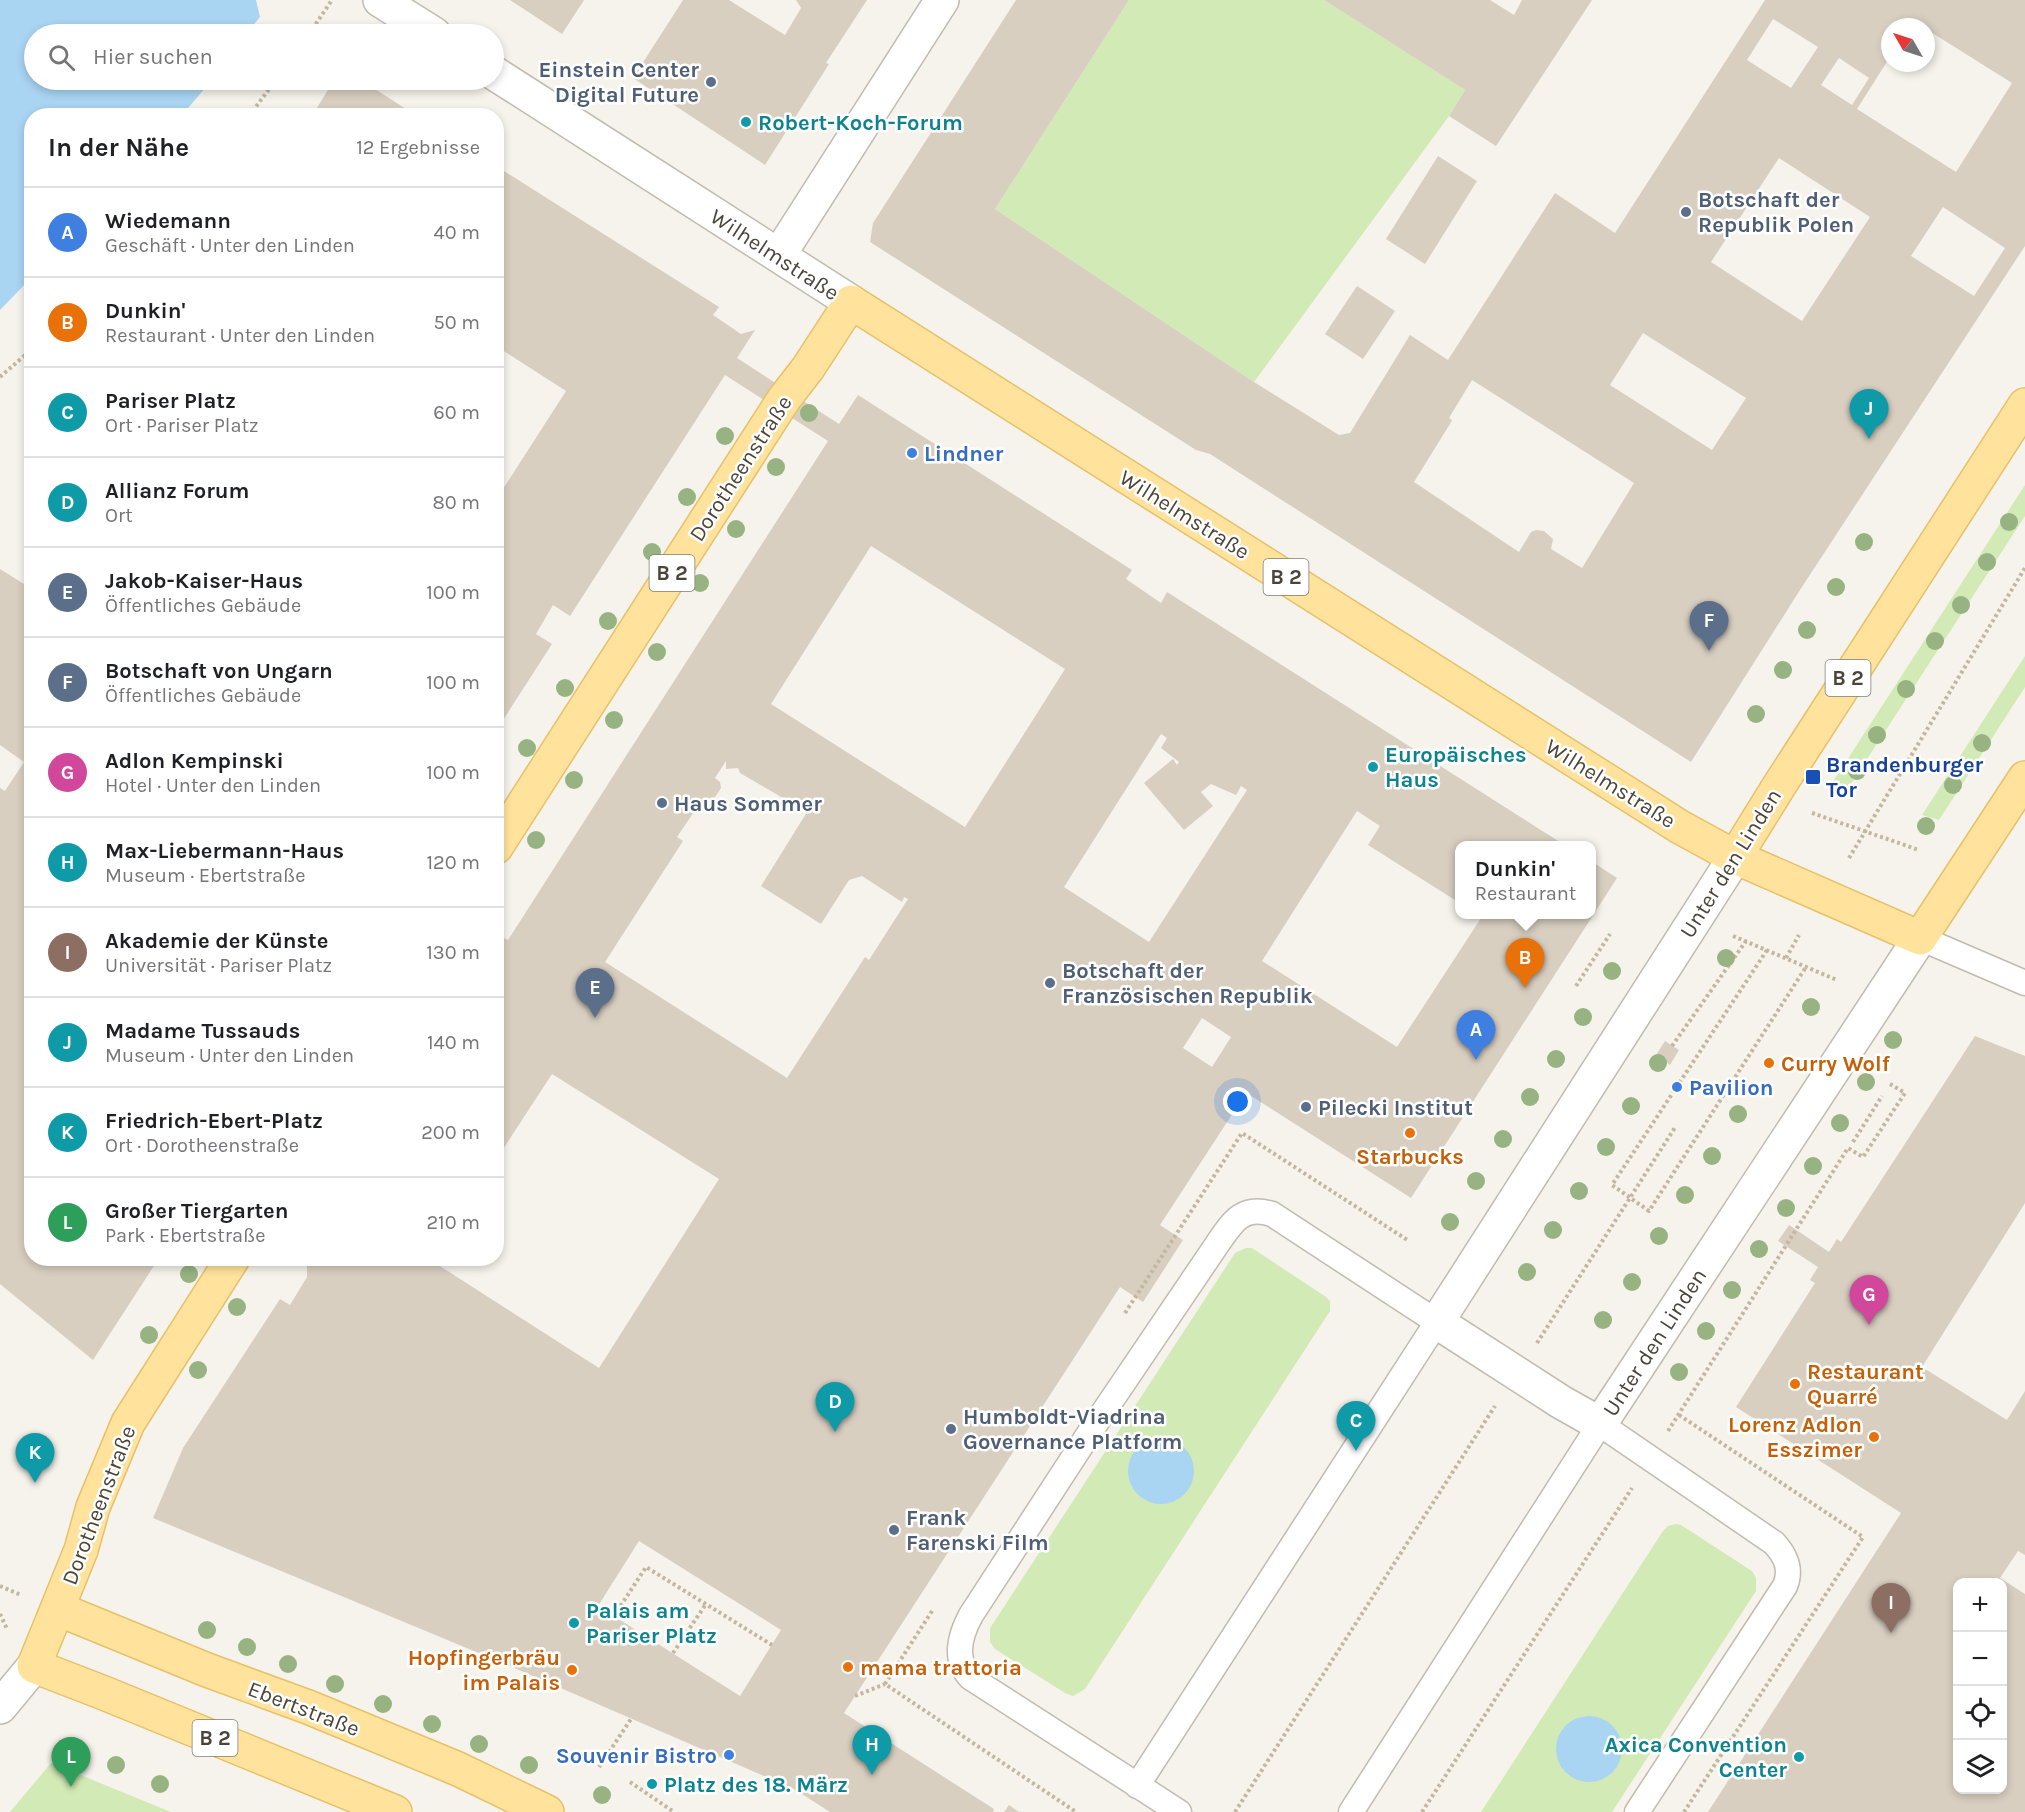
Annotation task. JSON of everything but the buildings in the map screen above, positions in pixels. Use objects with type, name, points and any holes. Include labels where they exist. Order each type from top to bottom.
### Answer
[{"type":"main road","name":"Dorotheenstraße","points":[[504,835],[784,399],[808,368],[851,302]]},
{"type":"main road","name":"Wilhelmstraße","points":[[851,302],[1639,802],[1735,857],[1920,938]]},
{"type":"main road","name":"Unter den Linden","points":[[1735,857],[2025,405]]},
{"type":"main road","name":"Unter den Linden","points":[[1920,938],[2025,778]]},
{"type":"main road","name":"Dorotheenstraße","points":[[34,1666],[81,1550],[93,1507],[128,1424],[228,1266]]},
{"type":"main road","name":"Ebertstraße","points":[[58,1609],[207,1670],[308,1707],[458,1769],[547,1812]]},
{"type":"main road","name":"B 2","points":[[34,1666],[104,1692],[395,1812]]},
{"type":"street","points":[[380,0],[418,24]]},
{"type":"street","points":[[779,255],[942,0]]},
{"type":"street","name":"Wilhelmstraße","points":[[504,79],[851,302]]},
{"type":"street","name":"Unter den Linden","points":[[1437,1322],[1735,857]]},
{"type":"street","name":"Unter den Linden","points":[[1600,1424],[1920,938]]},
{"type":"street","points":[[1437,1322],[1561,1402],[1600,1424]]},
{"type":"street","points":[[0,1707],[34,1666]]},
{"type":"lane","name":"Wilhelmstraße","points":[[1920,938],[2025,983]]},
{"type":"lane","points":[[1137,1786],[1437,1322],[1272,1214],[1261,1211],[1240,1215],[1218,1243],[1096,1423],[964,1628],[959,1654],[965,1672],[971,1678],[1137,1786],[1179,1812]]},
{"type":"lane","points":[[1351,1812],[1600,1424],[1774,1543],[1785,1557],[1789,1567],[1785,1586],[1637,1812]]},
{"type":"path","points":[[316,24],[332,0]]},
{"type":"path","points":[[255,108],[268,90]]},
{"type":"path","points":[[0,377],[24,356]]},
{"type":"path","points":[[1849,858],[2025,568]]},
{"type":"path","points":[[1812,813],[1919,850]]},
{"type":"path","points":[[1576,986],[1610,934]]},
{"type":"path","points":[[1786,958],[1799,935]]},
{"type":"path","points":[[1733,936],[1837,980]]},
{"type":"path","points":[[1672,1046],[1746,941]]},
{"type":"path","points":[[1767,950],[1612,1185],[1649,1211],[1806,967]]},
{"type":"path","points":[[1852,1142],[1882,1096]]},
{"type":"path","points":[[1534,1347],[1676,1126]]},
{"type":"path","points":[[1235,1812],[1497,1401]]},
{"type":"path","points":[[614,1616],[646,1567],[772,1645]]},
{"type":"path","points":[[673,1653],[706,1604]]},
{"type":"path","points":[[855,1696],[885,1684]]},
{"type":"path","points":[[598,1767],[631,1719]]},
{"type":"path","points":[[630,1782],[674,1812]]},
{"type":"green space","points":[[1129,0],[1324,0],[1465,90],[1449,116],[1254,382],[995,209]]},
{"type":"green space","points":[[2025,485],[2025,516],[1845,793],[1829,788]]},
{"type":"green space","points":[[2025,656],[2025,687],[1939,820],[1922,815]]},
{"type":"green space","points":[[1252,1248],[1326,1297],[1330,1301],[1330,1311],[1085,1689],[1073,1696],[1065,1693],[995,1649],[990,1642],[990,1628],[1235,1253]],"holes":[[[1169,1439],[1187,1451],[1146,1500],[1131,1485]]]},
{"type":"green space","points":[[1676,1524],[1752,1571],[1756,1578],[1756,1591],[1612,1812],[1481,1812],[1663,1531],[1668,1526]]},
{"type":"green space","points":[[51,1763],[171,1812],[10,1812]]},
{"type":"water","points":[[0,0],[256,0],[260,17],[254,24],[24,24],[24,90],[203,90],[188,108],[24,108],[24,285],[0,310]]},
{"type":"water","points":[[1161,1438],[1173,1441],[1184,1448],[1191,1459],[1194,1471],[1191,1483],[1184,1494],[1173,1501],[1161,1504],[1149,1501],[1138,1494],[1131,1483],[1128,1471],[1131,1459],[1138,1448],[1149,1441]]},
{"type":"water","points":[[1589,1716],[1601,1719],[1612,1726],[1619,1737],[1622,1749],[1619,1761],[1612,1772],[1601,1779],[1589,1782],[1577,1779],[1566,1772],[1559,1761],[1556,1749],[1559,1737],[1566,1726],[1577,1719]]},
{"type":"place","name":"Einstein Center Digital Future","points":[[711,82]]},
{"type":"place","name":"Robert-Koch-Forum","points":[[746,122]]},
{"type":"place","name":"Botschaft der Republik Polen","points":[[1686,212]]},
{"type":"place","name":"Madame Tussauds","points":[[1869,439]]},
{"type":"place","name":"Lindner","points":[[912,453]]},
{"type":"place","name":"Botschaft von Ungarn","points":[[1709,651]]},
{"type":"place","name":"Europäisches Haus","points":[[1373,767]]},
{"type":"place","name":"Brandenburger Tor","points":[[1813,777]]},
{"type":"place","name":"Haus Sommer","points":[[662,803]]},
{"type":"place","name":"Botschaft der Französischen Republik","points":[[1050,983]]},
{"type":"place","name":"Dunkin'","points":[[1525,988]]},
{"type":"place","name":"Jakob-Kaiser-Haus","points":[[595,1018]]},
{"type":"place","name":"Wiedemann","points":[[1476,1060]]},
{"type":"place","name":"Curry Wolf","points":[[1769,1063]]},
{"type":"place","name":"Pavilion","points":[[1677,1087]]},
{"type":"place","name":"Pilecki Institut","points":[[1306,1107]]},
{"type":"place","name":"Starbucks","points":[[1410,1133]]},
{"type":"place","name":"Adlon Kempinski","points":[[1869,1325]]},
{"type":"place","name":"Restaurant Quarré","points":[[1795,1384]]},
{"type":"place","name":"Humboldt-Viadrina Governance Platform","points":[[951,1429]]},
{"type":"place","name":"Allianz Forum","points":[[835,1432]]},
{"type":"place","name":"Lorenz Adlon Esszimer","points":[[1874,1437]]},
{"type":"place","name":"Pariser Platz","points":[[1356,1451]]},
{"type":"place","name":"Friedrich-Ebert-Platz","points":[[35,1483]]},
{"type":"place","name":"Frank Farenski Film","points":[[894,1530]]},
{"type":"place","name":"Palais am Pariser Platz","points":[[574,1623]]},
{"type":"place","name":"Akademie der Künste","points":[[1891,1633]]},
{"type":"place","name":"mama trattoria","points":[[848,1667]]},
{"type":"place","name":"Hopfingerbräu im Palais","points":[[572,1670]]},
{"type":"place","name":"Souvenir Bistro","points":[[729,1755]]},
{"type":"place","name":"Axica Convention Center","points":[[1799,1757]]},
{"type":"place","name":"Max-Liebermann-Haus","points":[[872,1775]]},
{"type":"place","name":"Platz des 18. März","points":[[652,1784]]},
{"type":"place","name":"Großer Tiergarten","points":[[71,1787]]}]
